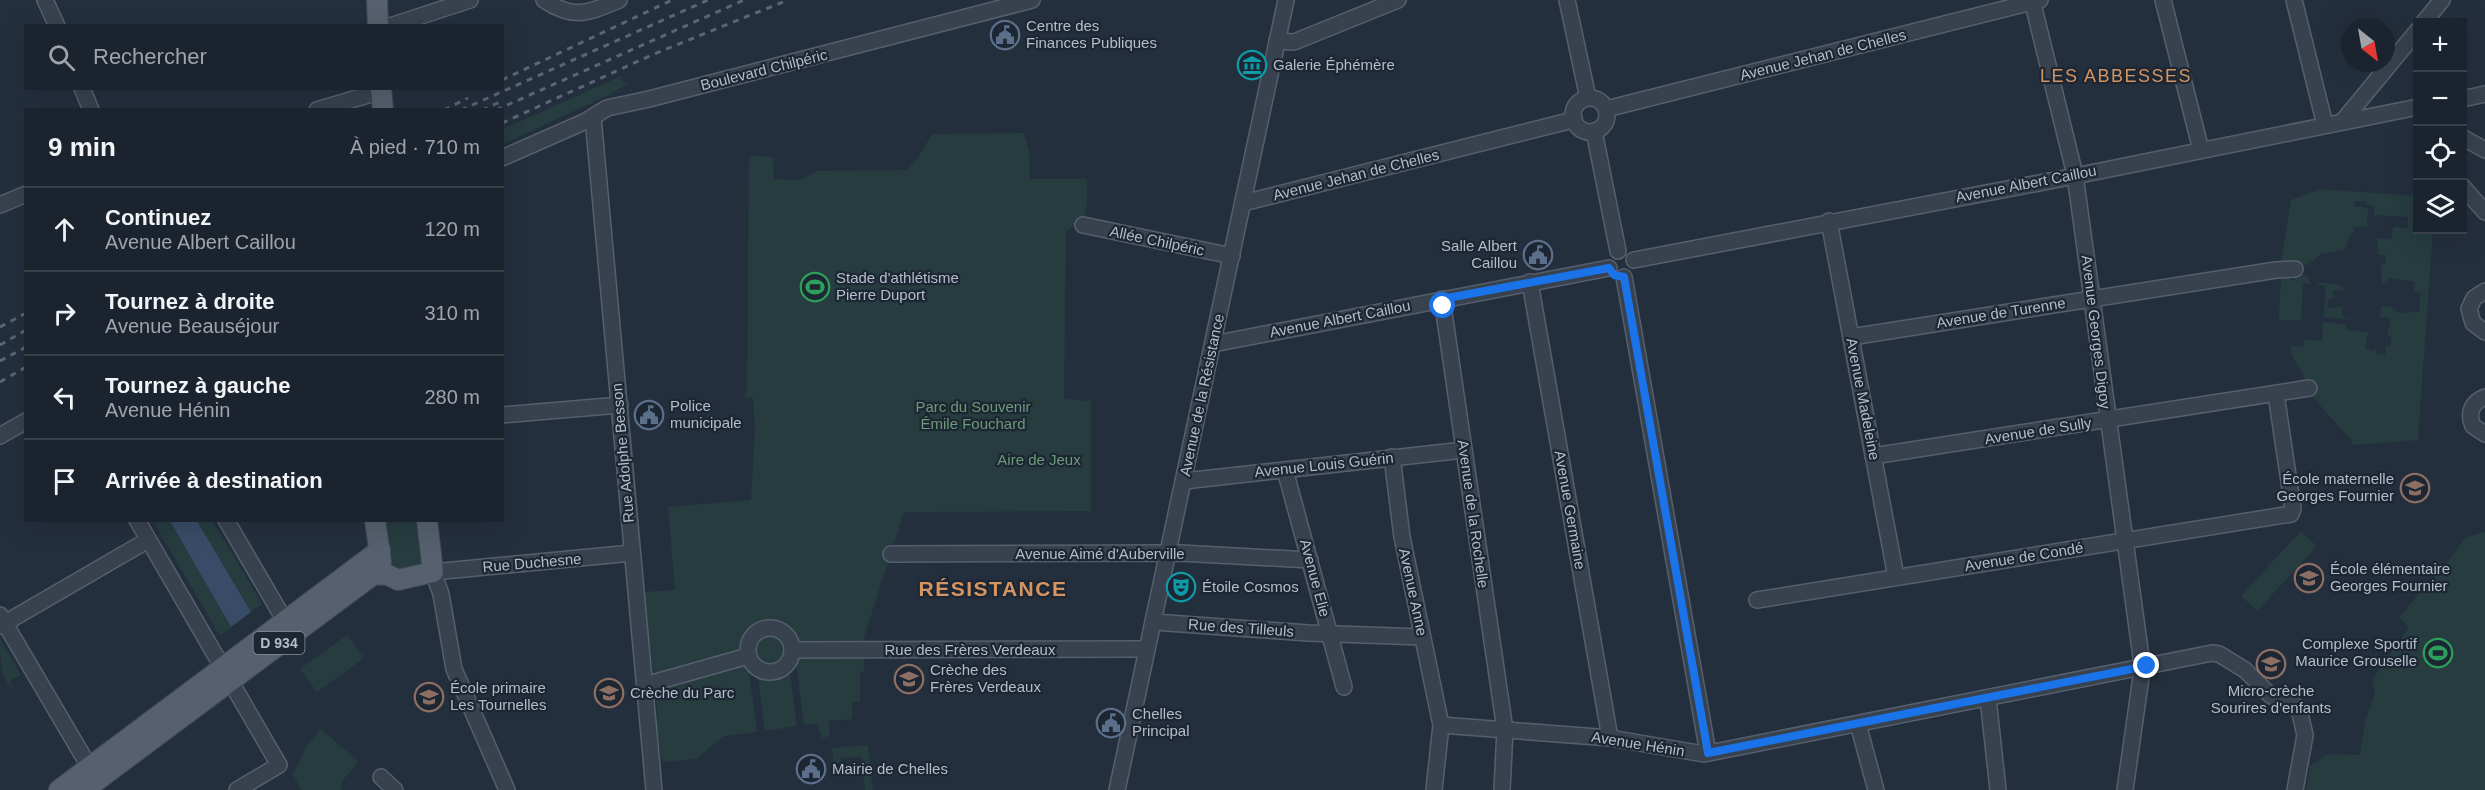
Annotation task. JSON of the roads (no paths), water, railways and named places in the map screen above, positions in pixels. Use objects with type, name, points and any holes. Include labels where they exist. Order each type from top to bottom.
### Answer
[{"type":"main road","points":[[377,0],[378,24]]},
{"type":"main road","points":[[375,522],[381,565],[388,575],[398,580],[433,572],[427,522]]},
{"type":"main road","name":"D 934","points":[[230,680],[285,621],[380,550]]},
{"type":"main road","name":"D 934","points":[[59,790],[93,782],[368,578],[377,573],[388,575]]},
{"type":"main road","points":[[67,790],[93,782]]},
{"type":"street","points":[[45,0],[56,24]]},
{"type":"street","points":[[396,24],[470,0]]},
{"type":"street","points":[[544,0],[559,10],[575,14],[588,13],[619,0]]},
{"type":"street","name":"Boulevard Chilpéric","points":[[504,157],[613,107],[1032,0]]},
{"type":"street","name":"Avenue de la Résistance","points":[[1117,790],[1286,0]]},
{"type":"street","points":[[1277,41],[1294,42],[1398,0]]},
{"type":"street","points":[[1567,0],[1588,98]]},
{"type":"street","points":[[2163,0],[2201,150]]},
{"type":"street","points":[[2294,0],[2325,125]]},
{"type":"street","points":[[2427,18],[2442,0]]},
{"type":"street","name":"Avenue Jehan de Chelles","points":[[1606,110],[2035,1]]},
{"type":"street","name":"Avenue Georges Digoy","points":[[2035,1],[2076,175],[2142,667],[2126,790]]},
{"type":"street","points":[[2342,122],[2413,36]]},
{"type":"street","points":[[83,90],[90,108]]},
{"type":"street","points":[[2467,98],[2485,94]]},
{"type":"street","points":[[326,108],[382,96]]},
{"type":"street","points":[[1588,98],[1599,101],[1606,110],[1604,125],[1594,131],[1579,128],[1574,118],[1575,107],[1588,98]]},
{"type":"street","name":"Avenue Albert Caillou","points":[[1634,260],[2413,108]]},
{"type":"street","name":"Rue Adolphe Besson","points":[[593,117],[654,790]]},
{"type":"street","name":"Avenue Jehan de Chelles","points":[[1243,203],[1574,118]]},
{"type":"street","points":[[1594,131],[1618,251]]},
{"type":"street","points":[[2467,139],[2485,150]]},
{"type":"street","points":[[2467,191],[2485,212]]},
{"type":"street","points":[[0,205],[24,195]]},
{"type":"street","name":"Avenue Madeleine","points":[[1829,221],[1896,577]]},
{"type":"street","name":"Allée Chilpéric","points":[[1083,225],[1232,256]]},
{"type":"street","points":[[1618,251],[1626,252],[1634,260],[1633,271],[1624,277],[1614,275],[1609,268],[1609,259],[1618,251]]},
{"type":"street","name":"Avenue Albert Caillou","points":[[1213,344],[1609,268]]},
{"type":"street","name":"Avenue de Turenne","points":[[1851,337],[2295,268]]},
{"type":"street","points":[[1624,277],[1708,753]]},
{"type":"street","name":"Avenue Germaine","points":[[1530,282],[1610,738]]},
{"type":"street","points":[[2485,291],[2474,298],[2469,309],[2473,323],[2485,332]]},
{"type":"street","name":"Avenue de la Rochelle","points":[[1442,299],[1505,730],[1502,790]]},
{"type":"street","name":"Avenue de Sully","points":[[1873,456],[2308,388]]},
{"type":"street","name":"Avenue de Condé","points":[[1757,600],[2291,514],[2293,509],[2276,394]]},
{"type":"street","points":[[2485,397],[2475,403],[2470,414],[2473,426],[2485,434]]},
{"type":"street","points":[[504,415],[620,405]]},
{"type":"street","points":[[0,436],[24,422]]},
{"type":"street","name":"Avenue Louis Guérin","points":[[1184,481],[1464,450]]},
{"type":"street","name":"Avenue Anne","points":[[1392,458],[1402,537],[1441,725],[1434,790]]},
{"type":"street","name":"Avenue Elie","points":[[1286,470],[1344,687]]},
{"type":"street","points":[[138,522],[279,765],[237,790]]},
{"type":"street","points":[[227,522],[285,621]]},
{"type":"street","points":[[93,782],[2,622],[148,540]]},
{"type":"street","name":"Rue Duchesne","points":[[433,572],[632,553]]},
{"type":"street","name":"Avenue Aimé d'Auberville","points":[[891,554],[1168,553],[1310,560]]},
{"type":"street","points":[[433,572],[441,594],[454,669],[507,790]]},
{"type":"street","name":"Rue des Tilleuls","points":[[1154,622],[1329,635],[1422,637]]},
{"type":"street","points":[[767,628],[785,633],[792,650],[784,667],[773,672],[760,670],[748,656],[751,638],[761,629],[767,628]]},
{"type":"street","name":"Rue des Frères Verdeaux","points":[[792,650],[1147,649]]},
{"type":"street","name":"Avenue Hénin","points":[[1441,725],[1610,738],[1708,753],[2212,653],[2219,654],[2245,669],[2271,696],[2296,706],[2305,735],[2295,790]]},
{"type":"street","points":[[645,685],[748,656]]},
{"type":"street","points":[[1988,698],[1998,790]]},
{"type":"street","points":[[1858,724],[1876,790]]},
{"type":"street","points":[[381,777],[395,790]]},
{"type":"water","points":[[171,522],[198,522],[251,612],[231,627]]},
{"type":"railway","points":[[504,79],[672,0]]},
{"type":"railway","points":[[465,108],[708,0]]},
{"type":"railway","points":[[501,108],[744,0]]},
{"type":"railway","points":[[504,122],[654,54],[788,0]]},
{"type":"railway","points":[[448,108],[468,98]]},
{"type":"railway","points":[[486,108],[502,101]]},
{"type":"railway","points":[[0,327],[24,314]]},
{"type":"railway","points":[[0,345],[24,331]]},
{"type":"railway","points":[[0,361],[24,348]]},
{"type":"railway","points":[[0,382],[24,368]]},
{"type":"place","name":"Centre des Finances Publiques","points":[[1005,35]]},
{"type":"place","name":"Galerie Éphémère","points":[[1252,65]]},
{"type":"place","name":"Salle Albert Caillou","points":[[1538,255]]},
{"type":"place","name":"Stade d'athlétisme Pierre Duport","points":[[815,287]]},
{"type":"place","name":"Police municipale","points":[[649,415]]},
{"type":"place","name":"École maternelle Georges Fournier","points":[[2415,488]]},
{"type":"place","name":"École élémentaire Georges Fournier","points":[[2309,578]]},
{"type":"place","name":"Étoile Cosmos","points":[[1181,587]]},
{"type":"place","name":"Complexe Sportif Maurice Grouselle","points":[[2438,653]]},
{"type":"place","name":"Micro-crèche Sourires d'enfants","points":[[2271,664]]},
{"type":"place","name":"Crèche des Frères Verdeaux","points":[[909,679]]},
{"type":"place","name":"Crèche du Parc","points":[[609,693]]},
{"type":"place","name":"École primaire Les Tournelles","points":[[429,697]]},
{"type":"place","name":"Chelles Principal","points":[[1111,723]]},
{"type":"place","name":"Mairie de Chelles","points":[[811,769]]},
{"type":"district","name":"LES ABBESSES","points":[[2116,76]]},
{"type":"district","name":"RÉSISTANCE","points":[[993,589]]},
{"type":"park label","name":"Parc du Souvenir Émile Fouchard","points":[[973,416]]},
{"type":"park label","name":"Aire de Jeux","points":[[1039,460]]}]
